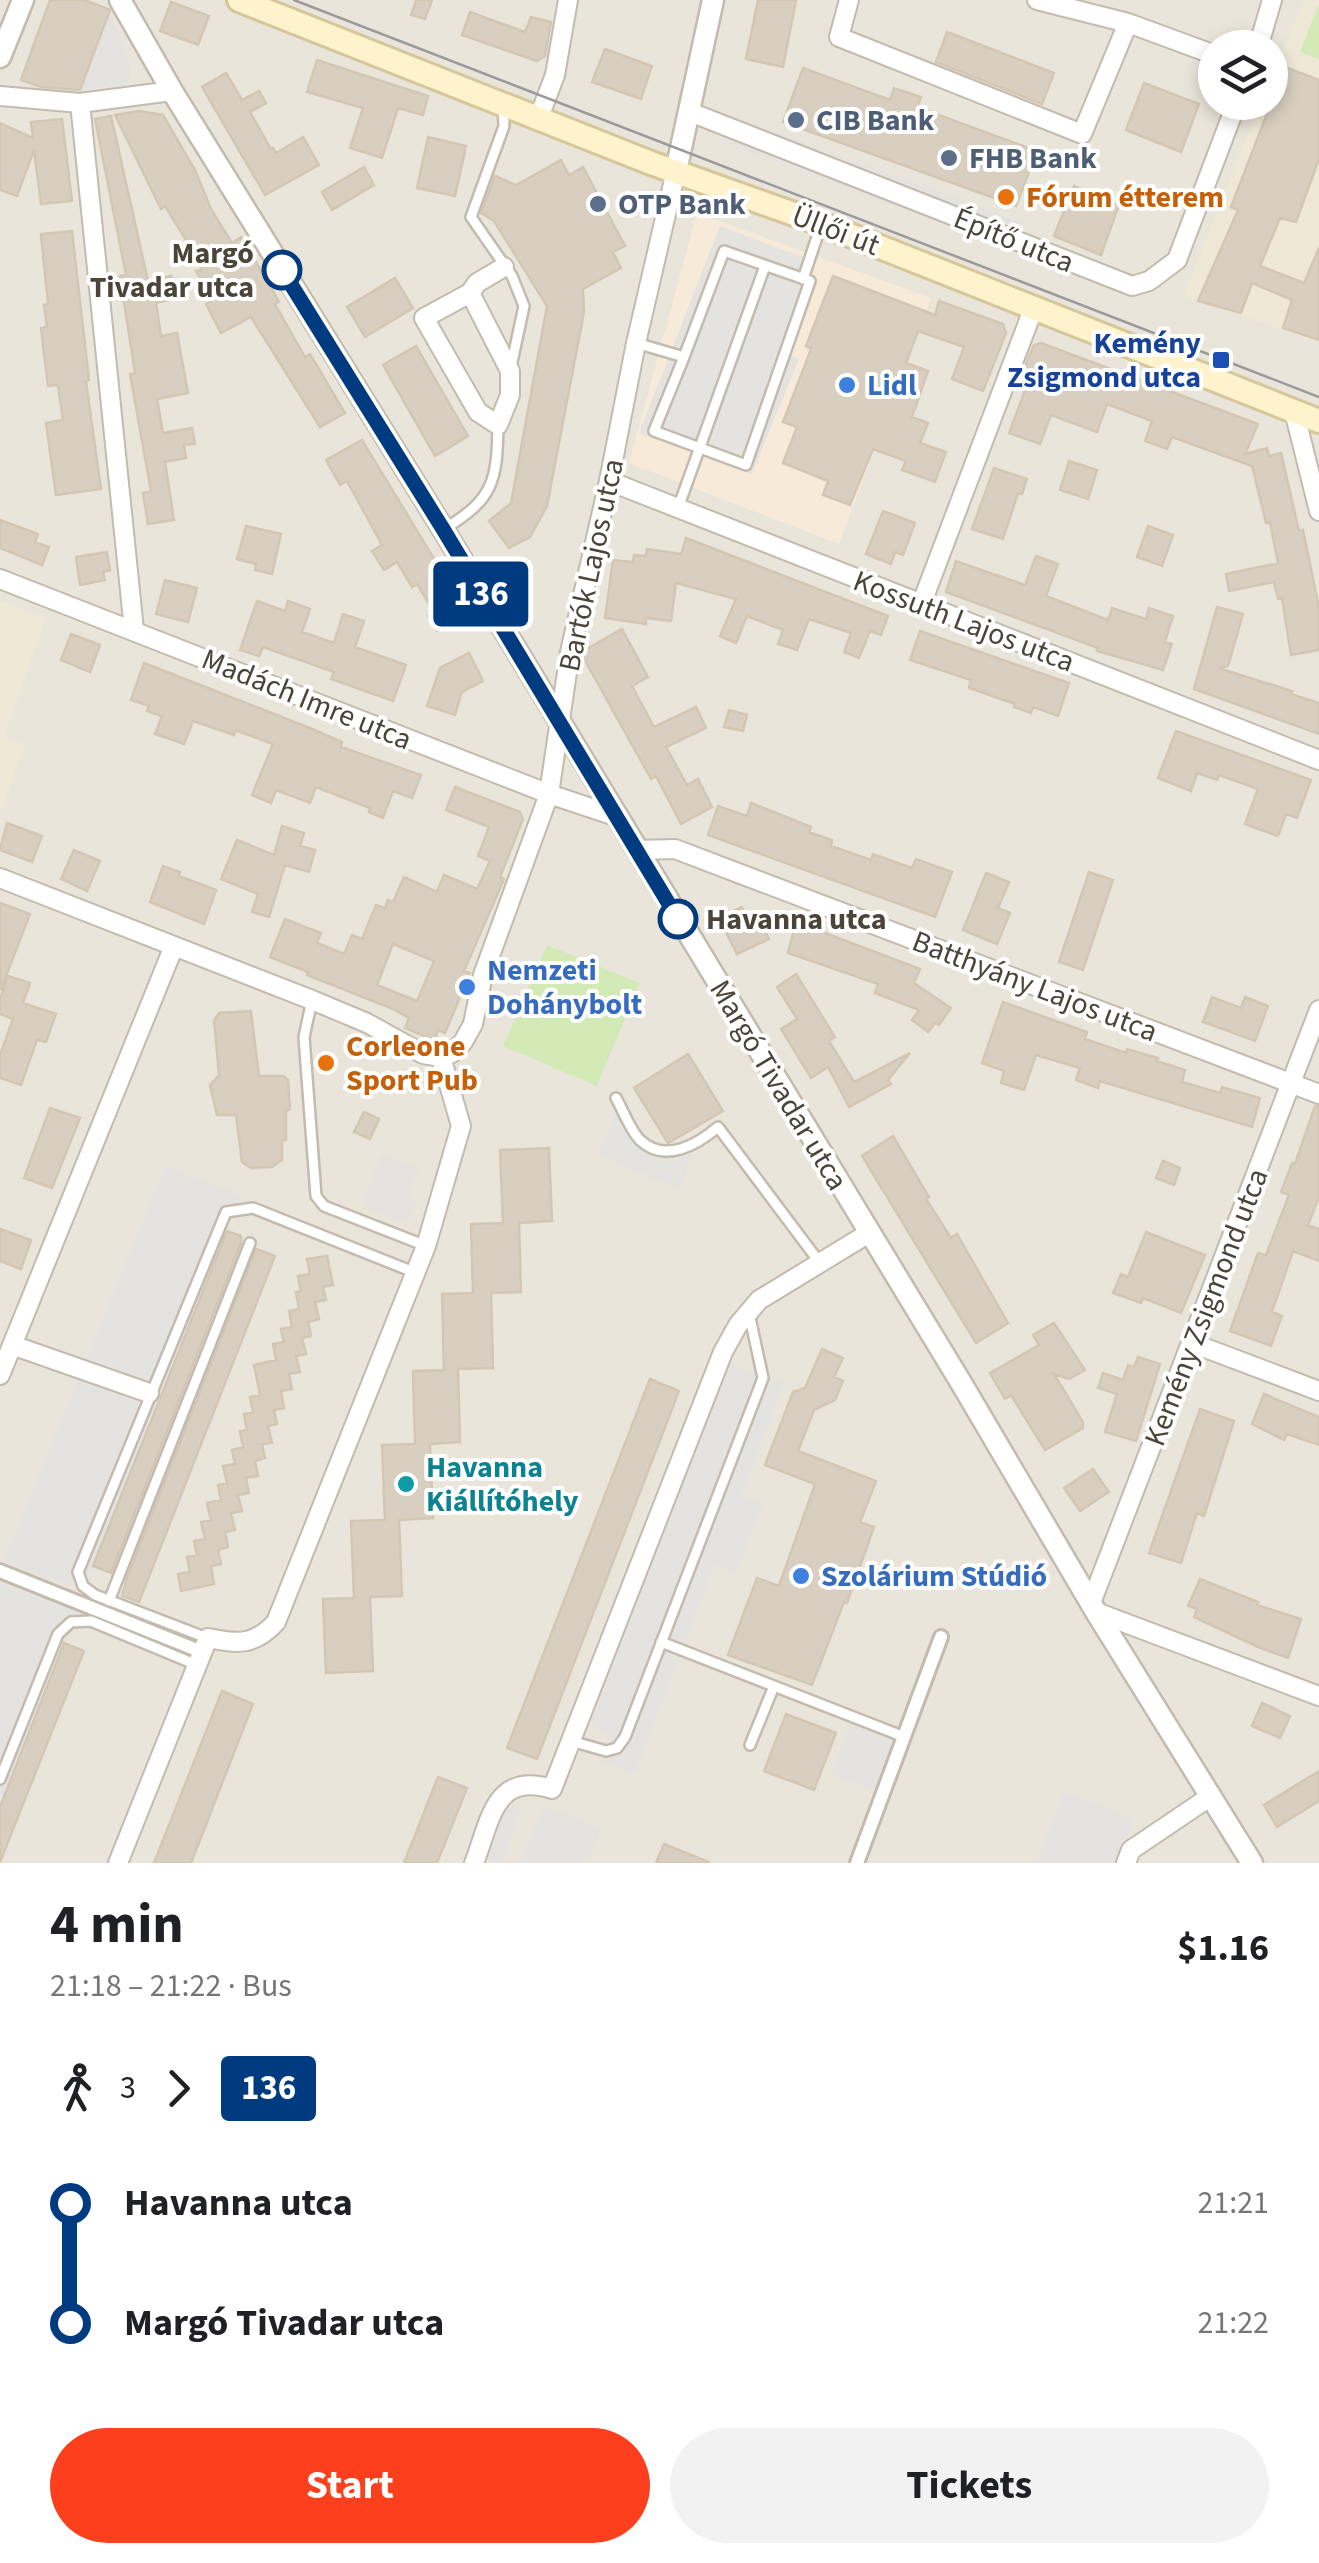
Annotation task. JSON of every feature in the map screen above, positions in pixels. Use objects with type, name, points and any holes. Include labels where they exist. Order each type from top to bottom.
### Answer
[{"type":"main road","name":"Üllői út","points":[[239,0],[1319,420]]},
{"type":"street","points":[[0,57],[23,0]]},
{"type":"street","name":"Margó Tivadar utca","points":[[120,0],[1252,1863]]},
{"type":"street","points":[[539,117],[552,88],[568,0]]},
{"type":"street","points":[[676,171],[713,0]]},
{"type":"street","points":[[849,0],[839,36],[1082,134],[1128,23]]},
{"type":"street","points":[[1036,0],[1128,23],[1198,49]]},
{"type":"street","points":[[1263,30],[1272,0]]},
{"type":"street","points":[[0,96],[80,103],[172,91]]},
{"type":"street","points":[[80,103],[134,630]]},
{"type":"street","name":"Építő utca","points":[[690,112],[1132,286],[1150,281],[1177,260],[1230,120]]},
{"type":"street","name":"Bartók Lajos utca","points":[[441,1057],[452,1054],[473,1024],[483,975],[549,794],[570,652],[676,171]]},
{"type":"street","points":[[470,293],[510,371],[510,395],[498,425],[478,412],[424,318],[470,293],[477,283],[504,267]]},
{"type":"street","points":[[921,605],[1034,307]]},
{"type":"street","points":[[1294,411],[1319,511]]},
{"type":"street","name":"Kossuth Lajos utca","points":[[610,481],[1319,760]]},
{"type":"street","name":"Madách Imre utca","points":[[0,579],[549,794],[615,816]]},
{"type":"street","name":"Batthyány Lajos utca","points":[[636,850],[675,850],[1319,1094]]},
{"type":"street","points":[[0,878],[312,1000],[367,1023],[423,1054],[441,1057],[462,1126],[416,1273],[276,1622],[266,1634],[246,1644],[202,1652],[0,1571]]},
{"type":"street","points":[[0,1376],[174,946]]},
{"type":"street","name":"Kemény Zsigmond utca","points":[[1094,1607],[1319,1010]]},
{"type":"street","points":[[474,1863],[498,1800],[506,1791],[529,1783],[552,1789],[724,1352],[749,1312],[769,1294],[869,1233]]},
{"type":"street","points":[[1192,1343],[1319,1391]]},
{"type":"street","points":[[12,1345],[150,1393]]},
{"type":"street","points":[[1094,1607],[1319,1696]]},
{"type":"street","points":[[858,1863],[941,1637]]},
{"type":"street","points":[[118,1863],[202,1652]]},
{"type":"street","points":[[1126,1863],[1130,1850],[1212,1796]]},
{"type":"lane","points":[[503,102],[504,126],[471,218],[512,276],[524,306],[510,371]]},
{"type":"lane","points":[[803,279],[822,224]]},
{"type":"lane","points":[[724,251],[765,266],[810,281],[746,465],[654,431],[724,251]]},
{"type":"lane","points":[[678,508],[765,266]]},
{"type":"lane","points":[[636,342],[684,357]]},
{"type":"lane","points":[[443,529],[483,501],[492,484],[498,425]]},
{"type":"lane","points":[[312,1000],[304,1037],[316,1196],[324,1206],[426,1246]]},
{"type":"lane","points":[[616,1098],[640,1141],[666,1152],[695,1146],[718,1126],[820,1264]]},
{"type":"lane","points":[[202,1652],[83,1586],[78,1572],[226,1212],[253,1208],[416,1273]]},
{"type":"lane","points":[[109,1601],[250,1242]]},
{"type":"lane","points":[[572,1741],[606,1751],[617,1748],[624,1737],[763,1378],[749,1312]]},
{"type":"lane","points":[[0,1779],[58,1634],[70,1622],[91,1621],[202,1652]]},
{"type":"lane","points":[[662,1642],[902,1736]]},
{"type":"lane","points":[[750,1744],[774,1686]]},
{"type":"shaded area","points":[[0,0],[1319,0],[1319,1863],[0,1863]]},
{"type":"shaded area","points":[[1305,0],[1319,0],[1319,342],[1184,296],[1253,120],[1288,120],[1288,39]]},
{"type":"shaded area","points":[[110,9],[131,66],[128,85],[79,92]]},
{"type":"shaded area","points":[[730,115],[1023,223],[1012,250],[722,141]]},
{"type":"shaded area","points":[[697,213],[931,298],[839,544],[629,463]]},
{"type":"shaded area","points":[[720,226],[813,261],[781,351],[799,359],[752,474],[639,433]]},
{"type":"shaded area","points":[[0,600],[46,618],[4,736],[25,745],[0,813]]},
{"type":"shaded area","points":[[619,1104],[641,1141],[666,1152],[695,1146],[680,1190],[598,1155]]},
{"type":"shaded area","points":[[381,1155],[419,1169],[409,1191],[417,1203],[411,1219],[398,1220],[361,1206]]},
{"type":"shaded area","points":[[165,1166],[242,1196],[86,1590],[3,1562]]},
{"type":"shaded area","points":[[729,1364],[784,1384],[741,1496],[763,1505],[737,1573],[715,1565],[635,1774],[601,1761],[611,1734],[590,1726]]},
{"type":"shaded area","points":[[0,1583],[78,1611],[4,1796],[0,1795]]},
{"type":"shaded area","points":[[853,1717],[896,1733],[875,1791],[831,1774]]},
{"type":"shaded area","points":[[1063,1792],[1135,1819],[1119,1863],[1036,1863]]},
{"type":"shaded area","points":[[504,1802],[522,1809],[501,1863],[479,1863]]},
{"type":"shaded area","points":[[543,1806],[601,1828],[588,1863],[521,1863]]},
{"type":"green space","points":[[1319,7],[1319,59],[1300,52]]},
{"type":"green space","points":[[547,945],[640,983],[597,1086],[503,1046]]},
{"type":"building","points":[[50,0],[85,0],[110,10],[80,90],[41,87],[21,80]]},
{"type":"building","points":[[416,0],[432,0],[425,19],[411,15]]},
{"type":"building","points":[[758,0],[796,0],[783,67],[746,59]]},
{"type":"building","points":[[171,2],[209,16],[198,45],[160,31]]},
{"type":"building","points":[[470,12],[525,32],[531,17],[551,22],[545,56],[537,61],[462,35]]},
{"type":"building","points":[[947,32],[1054,73],[1042,104],[936,62]]},
{"type":"building","points":[[605,49],[652,66],[641,99],[592,82]]},
{"type":"building","points":[[317,60],[428,96],[423,115],[398,108],[382,158],[350,148],[363,108],[307,92]]},
{"type":"building","points":[[803,68],[890,100],[894,88],[921,97],[917,107],[1037,151],[1016,206],[783,122]]},
{"type":"building","points":[[1288,68],[1319,80],[1319,159],[1296,222],[1280,218],[1260,266],[1304,283],[1319,248],[1319,340],[1283,328],[1292,300],[1252,283],[1241,313],[1198,301],[1238,210],[1231,207],[1265,120],[1288,120]]},
{"type":"building","points":[[226,73],[242,100],[259,91],[266,103],[250,112],[271,149],[276,153],[303,137],[319,165],[265,195],[202,87]]},
{"type":"building","points":[[1144,83],[1198,104],[1181,152],[1126,130]]},
{"type":"building","points":[[139,111],[163,115],[195,170],[211,209],[232,243],[241,237],[305,357],[310,354],[345,413],[320,427],[251,317],[221,333],[206,304],[212,301],[196,271],[201,270],[199,261],[165,206],[161,209],[115,115]]},
{"type":"building","points":[[111,116],[148,281],[171,276],[176,298],[156,303],[161,336],[177,333],[188,393],[157,399],[163,433],[192,428],[195,444],[184,445],[186,458],[165,462],[174,520],[148,524],[143,493],[151,491],[130,374],[135,373],[120,276],[126,275],[95,119]]},
{"type":"building","points":[[62,119],[72,201],[41,204],[34,150],[17,196],[0,190],[0,123],[33,138],[31,122]]},
{"type":"building","points":[[428,137],[466,146],[455,196],[417,188]]},
{"type":"building","points":[[561,160],[569,175],[583,167],[625,246],[613,252],[621,268],[583,289],[584,312],[547,506],[530,537],[509,548],[489,521],[511,503],[547,306],[494,221],[481,213],[495,176],[516,185]]},
{"type":"building","points":[[364,167],[374,185],[332,210],[322,192]]},
{"type":"building","points":[[1074,186],[1119,205],[1101,255],[1054,236]]},
{"type":"building","points":[[72,231],[101,489],[56,495],[46,423],[63,420],[58,385],[48,386],[41,328],[47,327],[44,305],[48,304],[41,234]]},
{"type":"building","name":"Lidl","points":[[833,276],[935,315],[939,301],[1003,324],[1006,333],[983,391],[952,379],[964,347],[918,331],[906,363],[928,371],[912,417],[928,423],[920,443],[946,452],[935,482],[902,470],[906,461],[873,449],[850,505],[823,495],[828,481],[783,463],[797,427],[783,422]]},
{"type":"building","points":[[395,278],[413,308],[365,337],[347,307]]},
{"type":"building","points":[[1041,343],[1258,424],[1245,454],[1267,448],[1269,456],[1281,453],[1299,531],[1303,530],[1319,608],[1319,650],[1291,655],[1282,598],[1278,599],[1274,582],[1229,591],[1226,574],[1278,563],[1252,466],[1172,437],[1167,449],[1145,441],[1152,421],[1107,404],[1097,432],[1051,415],[1040,444],[1009,433],[1027,385],[1019,381],[1034,345]]},
{"type":"building","points":[[416,346],[468,436],[435,456],[383,365]]},
{"type":"building","points":[[362,440],[467,613],[437,631],[428,616],[434,612],[417,584],[412,587],[397,562],[384,570],[372,551],[382,545],[347,481],[340,485],[326,460]]},
{"type":"building","points":[[1069,461],[1097,470],[1088,499],[1060,490]]},
{"type":"building","points":[[994,468],[1027,479],[1022,494],[1018,493],[1003,539],[972,529]]},
{"type":"building","points":[[883,511],[915,523],[903,555],[895,552],[891,564],[866,554]]},
{"type":"building","points":[[0,520],[38,534],[35,542],[49,547],[42,565],[0,548]]},
{"type":"building","points":[[246,526],[281,534],[272,574],[255,570],[256,564],[237,559]]},
{"type":"building","points":[[1148,526],[1173,535],[1162,566],[1137,557]]},
{"type":"building","points":[[686,538],[888,616],[881,635],[870,631],[859,658],[844,652],[851,633],[809,619],[797,650],[778,644],[783,630],[747,616],[736,643],[720,636],[736,599],[676,583],[671,621],[646,618],[646,624],[605,618],[613,560],[633,562],[634,555],[646,556],[647,549],[681,554]]},
{"type":"building","points":[[107,552],[110,570],[103,572],[105,580],[80,585],[76,557]]},
{"type":"building","points":[[1036,556],[1058,564],[1046,596],[1108,620],[1112,608],[1146,619],[1149,608],[1173,616],[1165,642],[1172,644],[1163,670],[1097,651],[1098,648],[946,592],[956,561],[1025,585]]},
{"type":"building","points":[[165,580],[197,588],[188,622],[156,614]]},
{"type":"building","points":[[257,601],[285,611],[288,601],[310,609],[302,632],[334,643],[343,614],[364,621],[355,647],[406,665],[393,701],[331,679],[334,672],[263,647],[259,656],[240,650]]},
{"type":"building","points":[[1217,607],[1243,614],[1228,666],[1218,668],[1319,703],[1319,734],[1194,689]]},
{"type":"building","points":[[622,629],[648,677],[632,686],[654,727],[696,707],[706,728],[666,747],[687,785],[698,779],[712,807],[681,824],[656,776],[651,779],[582,655]]},
{"type":"building","points":[[920,631],[1069,683],[1058,716],[1033,707],[1031,713],[1014,707],[1015,704],[969,688],[971,680],[910,660]]},
{"type":"building","points":[[71,634],[100,645],[90,672],[61,660]]},
{"type":"building","points":[[469,653],[483,681],[462,692],[455,715],[427,706],[440,668]]},
{"type":"building","points":[[144,663],[310,728],[342,742],[341,747],[421,775],[412,798],[393,791],[383,818],[369,812],[370,808],[316,787],[310,803],[276,790],[271,803],[252,795],[273,744],[193,721],[184,744],[155,734],[162,716],[131,700]]},
{"type":"building","points":[[729,710],[747,715],[743,731],[724,727]]},
{"type":"building","points":[[1176,731],[1311,780],[1297,818],[1286,814],[1278,836],[1245,824],[1258,789],[1219,775],[1217,780],[1197,773],[1191,791],[1158,778]]},
{"type":"building","points":[[455,787],[520,812],[523,819],[500,877],[504,879],[464,971],[470,973],[445,1033],[438,1030],[434,1040],[405,1028],[409,1018],[393,1009],[270,957],[285,919],[321,933],[317,943],[344,954],[352,935],[362,939],[376,905],[385,908],[388,900],[393,902],[404,877],[437,892],[444,875],[477,889],[490,861],[478,856],[489,827],[446,810]],"holes":[[[393,944],[434,961],[417,1001],[377,985]]]},
{"type":"building","points":[[751,803],[811,827],[809,832],[832,840],[831,846],[871,860],[873,854],[912,868],[916,859],[952,872],[935,917],[708,835],[718,806],[747,816]]},
{"type":"building","points":[[7,823],[42,836],[32,862],[0,850]]},
{"type":"building","points":[[282,826],[304,833],[300,846],[315,850],[309,872],[285,865],[269,917],[252,912],[258,894],[221,879],[237,840],[274,855]]},
{"type":"building","points":[[74,850],[100,861],[87,891],[61,879]]},
{"type":"building","points":[[163,866],[216,890],[204,924],[150,902]]},
{"type":"building","points":[[1089,872],[1113,880],[1083,970],[1059,962]]},
{"type":"building","points":[[986,873],[1009,882],[998,908],[1010,913],[997,944],[963,930]]},
{"type":"building","points":[[0,903],[30,914],[1,989],[0,988]]},
{"type":"building","points":[[742,907],[748,920],[758,916],[769,939],[737,954],[719,918]]},
{"type":"building","points":[[796,922],[920,969],[914,983],[951,1008],[939,1025],[935,1023],[928,1032],[912,1020],[919,1010],[875,993],[878,984],[788,953]]},
{"type":"building","points":[[796,974],[835,1037],[829,1041],[854,1082],[910,1053],[888,1080],[891,1084],[849,1107],[828,1067],[811,1078],[781,1029],[797,1019],[777,987]]},
{"type":"building","points":[[8,976],[30,983],[23,1003],[56,1014],[46,1042],[37,1040],[21,1085],[0,1078],[0,1055],[13,1019],[0,1014],[0,999]]},
{"type":"building","points":[[1212,997],[1241,1008],[1245,997],[1268,1006],[1255,1041],[1203,1022]]},
{"type":"building","points":[[1003,1002],[1087,1032],[1085,1039],[1126,1053],[1127,1049],[1158,1058],[1157,1061],[1185,1070],[1182,1082],[1220,1093],[1222,1087],[1260,1098],[1252,1127],[1100,1081],[1098,1088],[1076,1080],[1080,1068],[1036,1055],[1024,1090],[1001,1083],[1004,1071],[982,1063]]},
{"type":"building","points":[[251,1011],[259,1076],[284,1076],[288,1080],[286,1140],[282,1140],[282,1160],[272,1167],[251,1168],[242,1162],[236,1115],[217,1115],[210,1085],[219,1075],[214,1020],[219,1013]]},
{"type":"building","points":[[688,1054],[723,1111],[668,1143],[634,1088]]},
{"type":"building","points":[[1315,1106],[1319,1106],[1319,1197],[1308,1225],[1319,1229],[1319,1261],[1293,1251],[1272,1312],[1282,1316],[1271,1346],[1230,1331],[1258,1253],[1266,1255],[1289,1195],[1281,1192]]},
{"type":"building","points":[[50,1108],[80,1118],[52,1188],[24,1178]]},
{"type":"building","points":[[364,1112],[379,1119],[370,1139],[354,1132]]},
{"type":"building","points":[[893,1136],[929,1197],[926,1199],[951,1238],[957,1234],[1008,1323],[976,1343],[862,1156]]},
{"type":"building","points":[[549,1148],[552,1221],[519,1223],[521,1292],[491,1293],[493,1368],[458,1369],[460,1442],[430,1444],[433,1518],[399,1520],[402,1596],[370,1597],[373,1671],[326,1673],[323,1599],[354,1598],[351,1521],[385,1520],[382,1445],[415,1444],[413,1371],[444,1370],[442,1294],[473,1293],[471,1224],[503,1223],[500,1150]]},
{"type":"building","points":[[1163,1161],[1180,1168],[1174,1185],[1156,1178]]},
{"type":"building","points":[[0,1229],[31,1240],[21,1269],[0,1261]]},
{"type":"building","points":[[227,1231],[241,1236],[241,1243],[111,1573],[93,1566]]},
{"type":"building","points":[[1146,1232],[1205,1255],[1181,1313],[1143,1298],[1141,1303],[1113,1293],[1121,1274],[1128,1277]]},
{"type":"building","points":[[256,1249],[275,1256],[139,1602],[122,1596],[127,1578]]},
{"type":"building","points":[[327,1256],[333,1285],[323,1287],[326,1300],[315,1302],[319,1319],[308,1322],[311,1336],[302,1338],[306,1354],[296,1356],[300,1372],[289,1374],[292,1389],[281,1391],[284,1408],[274,1410],[277,1424],[268,1426],[272,1443],[262,1444],[265,1458],[255,1461],[258,1476],[246,1478],[249,1493],[238,1495],[242,1511],[231,1513],[235,1530],[225,1532],[228,1547],[218,1550],[221,1564],[211,1566],[214,1584],[181,1591],[178,1574],[190,1572],[187,1557],[197,1555],[194,1541],[205,1539],[201,1522],[211,1520],[207,1503],[221,1500],[218,1485],[227,1483],[223,1466],[235,1464],[232,1450],[243,1447],[240,1431],[247,1430],[244,1414],[253,1412],[250,1397],[260,1395],[254,1365],[276,1360],[273,1344],[284,1342],[281,1329],[292,1327],[289,1311],[299,1309],[298,1276],[310,1274],[307,1259]]},
{"type":"building","points":[[1054,1323],[1085,1370],[1069,1379],[1054,1374],[1083,1428],[1045,1450],[1011,1395],[1005,1399],[990,1373],[1039,1345],[1033,1335]]},
{"type":"building","points":[[822,1349],[843,1358],[834,1377],[843,1381],[835,1400],[814,1410],[798,1451],[876,1481],[860,1522],[874,1527],[812,1685],[728,1655],[757,1578],[779,1586],[815,1484],[765,1465],[793,1392],[805,1388]]},
{"type":"building","points":[[1138,1357],[1160,1364],[1136,1441],[1105,1432],[1117,1394],[1098,1388],[1103,1373],[1123,1380],[1128,1365],[1134,1367]]},
{"type":"building","points":[[650,1379],[679,1391],[537,1759],[507,1748]]},
{"type":"building","points":[[1264,1394],[1319,1417],[1319,1445],[1287,1434],[1284,1440],[1252,1424]]},
{"type":"building","points":[[1200,1409],[1234,1421],[1204,1516],[1197,1513],[1181,1563],[1149,1553]]},
{"type":"building","points":[[1093,1469],[1109,1492],[1080,1511],[1064,1488]]},
{"type":"building","points":[[1200,1579],[1258,1602],[1257,1605],[1301,1619],[1288,1658],[1194,1617],[1197,1609],[1188,1606]]},
{"type":"building","points":[[64,1643],[84,1651],[0,1862],[0,1807]]},
{"type":"building","points":[[222,1691],[253,1704],[191,1863],[154,1863]]},
{"type":"building","points":[[1262,1703],[1290,1716],[1280,1738],[1252,1726]]},
{"type":"building","points":[[786,1714],[836,1733],[814,1790],[764,1771]]},
{"type":"building","points":[[1319,1771],[1319,1801],[1277,1827],[1264,1805]]},
{"type":"building","points":[[438,1777],[467,1788],[437,1863],[404,1863]]},
{"type":"building","points":[[664,1844],[709,1862],[709,1863],[656,1863]]},
{"type":"tram line","points":[[294,0],[1319,397]]},
{"type":"bus line","name":"136","points":[[282,270],[678,919]]},
{"type":"place","name":"CIB Bank","points":[[796,120]]},
{"type":"place","name":"FHB Bank","points":[[949,158]]},
{"type":"place","name":"Fórum étterem","points":[[1006,197]]},
{"type":"place","name":"OTP Bank","points":[[598,204]]},
{"type":"place","name":"Margó Tivadar utca","points":[[282,270]]},
{"type":"place","name":"Kemény Zsigmond utca","points":[[1221,360]]},
{"type":"place","name":"Lidl","points":[[847,385]]},
{"type":"place","name":"Havanna utca","points":[[678,919]]},
{"type":"place","name":"Nemzeti Dohánybolt","points":[[467,987]]},
{"type":"place","name":"Corleone Sport Pub","points":[[326,1063]]},
{"type":"place","name":"Havanna Kiállítóhely","points":[[406,1484]]},
{"type":"place","name":"Szolárium Stúdió","points":[[801,1576]]}]
